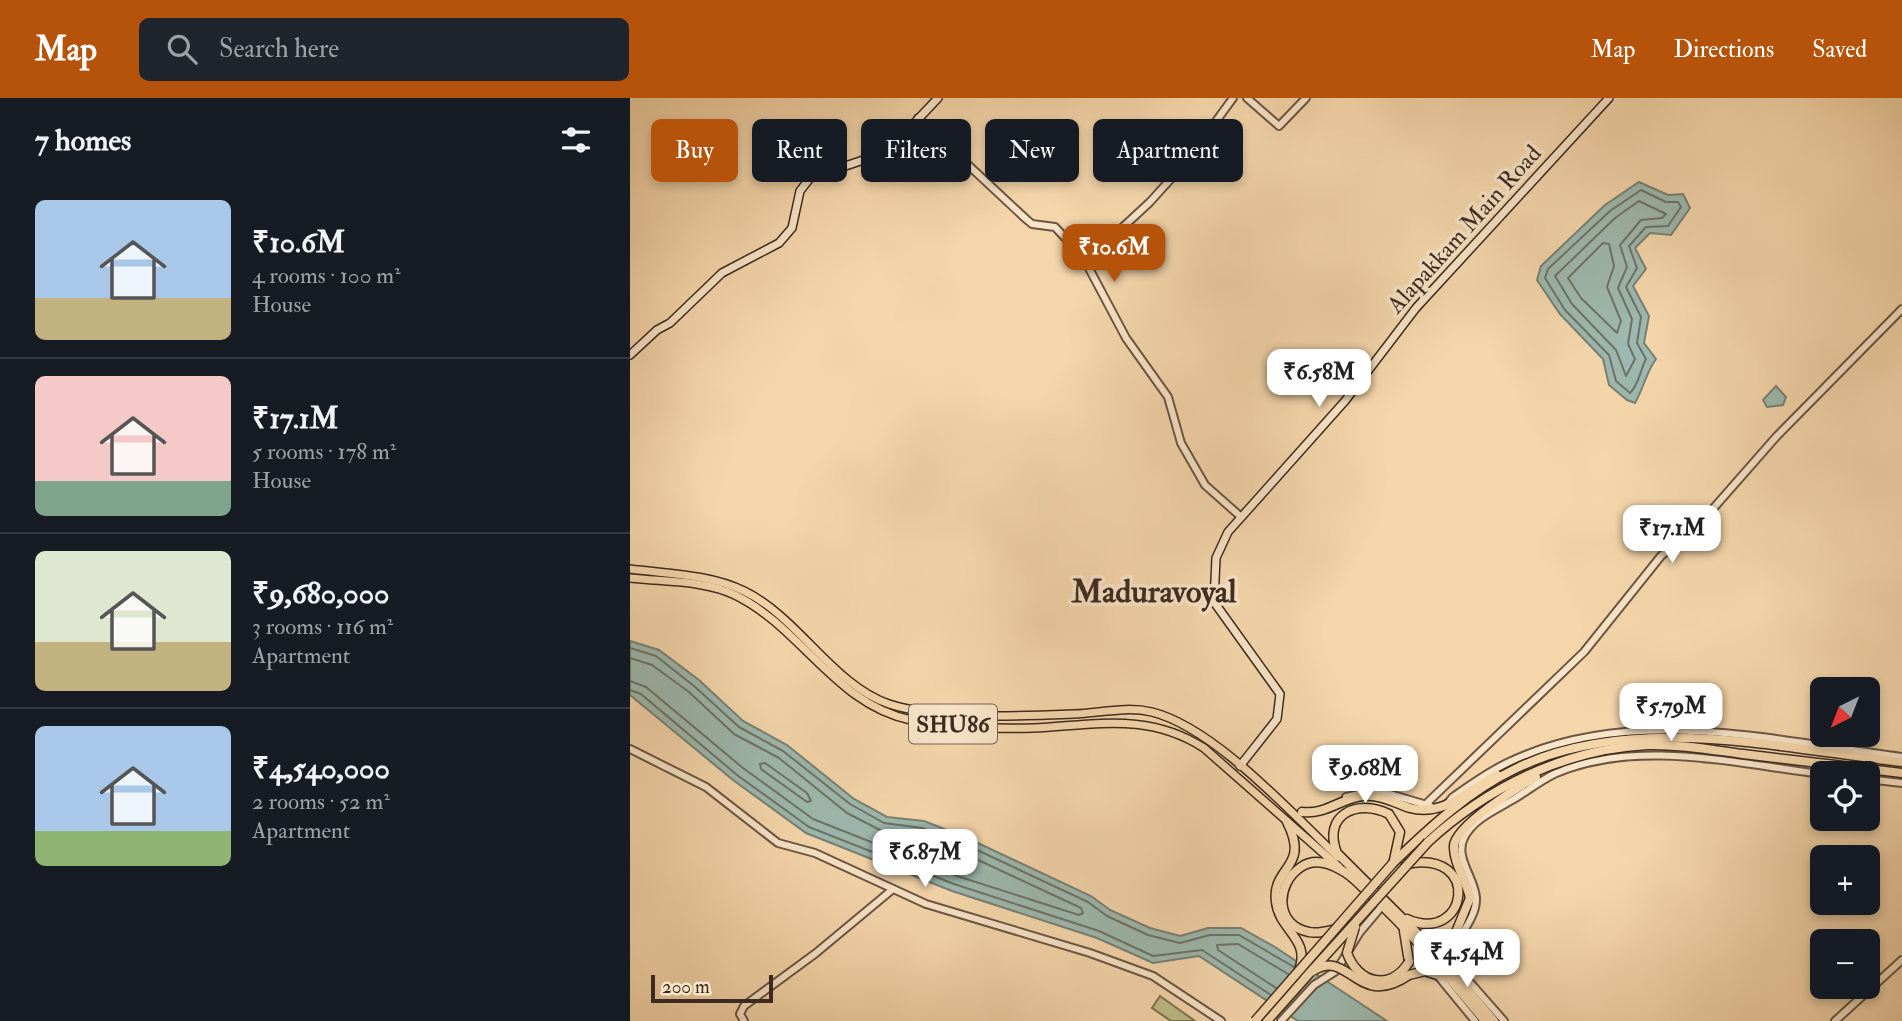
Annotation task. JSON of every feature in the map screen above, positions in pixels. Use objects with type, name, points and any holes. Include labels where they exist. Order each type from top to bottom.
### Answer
[{"type":"highway","points":[[1302,812],[1327,810],[1364,796],[1384,798],[1426,811],[1430,806],[1445,806],[1500,773],[1569,750],[1651,736],[1902,762]]},
{"type":"highway","points":[[1255,1021],[1366,909],[1406,863],[1458,814],[1519,779],[1562,761],[1602,750],[1649,745],[1902,773]]},
{"type":"highway","points":[[1485,1021],[1471,1010],[1455,975],[1449,949],[1470,898],[1453,849],[1455,839],[1464,827],[1562,761]]},
{"type":"highway","points":[[1267,1021],[1336,929],[1393,863],[1439,818],[1515,769]]},
{"type":"highway","points":[[1344,866],[1333,844],[1334,829],[1339,820],[1352,810],[1372,806],[1392,817],[1400,838],[1393,863]]},
{"type":"highway","points":[[1287,822],[1296,844],[1294,867],[1282,891],[1283,907],[1289,918],[1308,932],[1336,929]]},
{"type":"highway","points":[[1366,909],[1348,941],[1347,953],[1354,969],[1364,977],[1383,980],[1398,974],[1409,962],[1408,944],[1402,922],[1427,926],[1437,924],[1454,911],[1459,895],[1456,878],[1440,863],[1430,860],[1406,863]]},
{"type":"highway","points":[[1302,975],[1301,948],[1297,937],[1279,914],[1275,895],[1282,875],[1294,867],[1315,862],[1344,866]]},
{"type":"highway","name":"SHU86","points":[[1344,866],[1382,906],[1402,922]]},
{"type":"highway","name":"SHU86","points":[[1344,866],[1455,975]]},
{"type":"highway","points":[[1302,975],[1321,967],[1337,966],[1361,983],[1378,988],[1394,985],[1421,971],[1437,975],[1455,975],[1494,1021]]},
{"type":"main road","points":[[630,355],[657,330],[670,323],[722,273],[779,243],[792,228],[800,191],[810,178],[875,156],[938,98]]},
{"type":"main road","name":"Alapakkam Main Road","points":[[1240,766],[1278,719],[1280,694],[1216,608],[1213,600],[1216,558],[1240,516],[1345,401],[1416,308],[1609,98]]},
{"type":"main road","name":"SHU86","points":[[630,569],[722,582],[745,591],[865,692],[887,703],[936,712],[1066,714],[1132,709],[1151,712],[1190,726],[1209,738],[1283,805],[1344,866]]},
{"type":"main road","name":"SHU86","points":[[630,578],[712,586],[734,594],[792,632],[848,691],[884,712],[910,720],[1017,728],[1128,722],[1163,727],[1204,748],[1287,822],[1344,866]]},
{"type":"main road","points":[[1066,714],[1066,726]]},
{"type":"street","points":[[1090,267],[1108,240],[1150,202],[1187,161],[1233,98]]},
{"type":"street","points":[[1247,98],[1279,126],[1306,98]]},
{"type":"street","points":[[918,118],[1026,219],[1037,225],[1050,224],[1061,232],[1090,267],[1126,338],[1168,397],[1181,443],[1199,475],[1212,493],[1240,516]]},
{"type":"street","points":[[1430,806],[1584,652],[1661,556],[1704,519],[1776,437],[1902,309]]},
{"type":"street","points":[[1445,806],[1452,797],[1507,762],[1536,751],[1616,733],[1700,730],[1902,757]]},
{"type":"street","points":[[630,749],[706,787],[778,843],[815,853],[926,904],[1090,953],[1153,976],[1221,1021]]},
{"type":"street","points":[[1504,1021],[1455,975],[1453,952],[1476,899],[1472,878],[1461,853],[1462,841],[1468,831],[1485,816],[1557,773],[1626,756],[1692,758],[1810,773]]},
{"type":"street","points":[[1880,780],[1902,783]]},
{"type":"street","points":[[1283,805],[1302,812]]},
{"type":"street","points":[[744,1021],[740,1014],[744,1006],[816,953],[893,889]]},
{"type":"street","points":[[1283,1018],[1314,985],[1336,971],[1360,932],[1382,906]]},
{"type":"street","points":[[1835,1021],[1902,960]]},
{"type":"street","points":[[1437,975],[1471,1010],[1475,1021]]},
{"type":"shaded area","points":[[1160,996],[1195,1021],[1171,1021],[1152,1008]]},
{"type":"water","points":[[1639,182],[1668,195],[1683,194],[1690,208],[1671,235],[1650,233],[1635,248],[1646,269],[1633,286],[1649,316],[1644,343],[1656,359],[1635,403],[1609,385],[1603,359],[1560,314],[1537,280],[1541,266],[1605,205]]},
{"type":"water","points":[[1776,386],[1786,397],[1783,405],[1767,407],[1763,400]]},
{"type":"water","points":[[630,641],[659,650],[699,680],[743,721],[787,745],[854,799],[887,817],[924,821],[965,837],[1091,896],[1110,910],[1150,928],[1180,936],[1208,928],[1241,928],[1275,947],[1387,1021],[1298,1021],[1199,956],[1153,963],[1097,938],[952,891],[806,833],[733,780],[630,695]]},
{"type":"district","name":"Maduravoyal","points":[[1154,591]]}]
